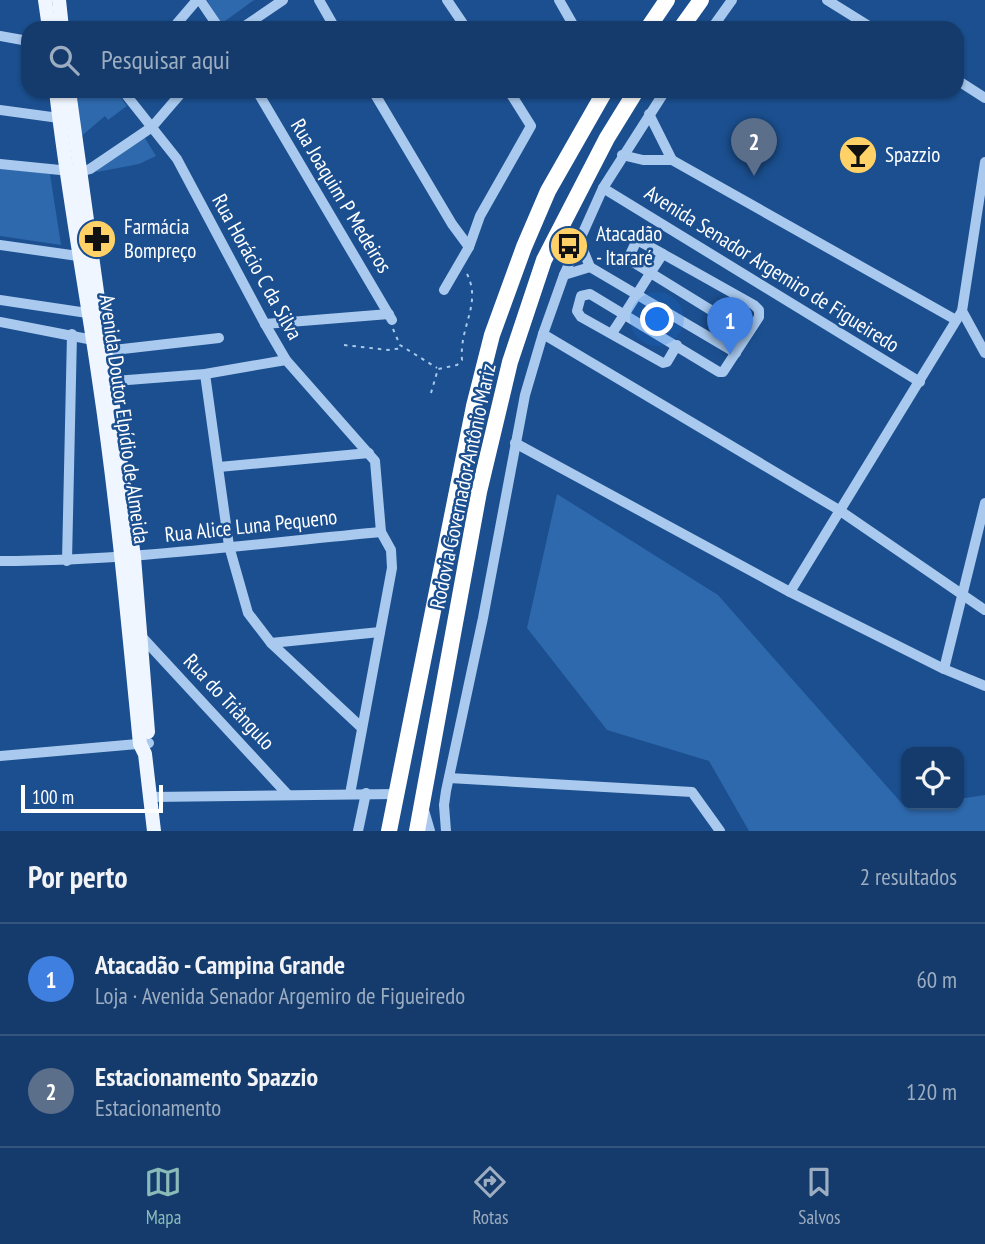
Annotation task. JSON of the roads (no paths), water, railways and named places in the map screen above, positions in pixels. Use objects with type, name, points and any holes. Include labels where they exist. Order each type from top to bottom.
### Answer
[{"type":"highway","points":[[653,21],[667,0]]},
{"type":"highway","points":[[686,21],[701,0]]},
{"type":"highway","name":"Rodovia Governador Antônio Mariz","points":[[389,831],[474,405],[492,335],[548,191],[601,98]]},
{"type":"highway","name":"Rodovia Governador Antônio Mariz","points":[[417,831],[479,492],[510,362],[544,260],[607,138],[632,98]]},
{"type":"main road","points":[[45,0],[48,21]]},
{"type":"main road","points":[[59,0],[61,21]]},
{"type":"main road","name":"Avenida Doutor Elpídio de Almeida","points":[[57,98],[59,118],[74,171],[94,314],[93,340],[105,382]]},
{"type":"main road","name":"Avenida Doutor Elpídio de Almeida","points":[[69,98],[78,256],[105,351],[105,382],[141,636],[145,747]]},
{"type":"main road","name":"Avenida Doutor Elpídio de Almeida","points":[[128,558],[154,831]]},
{"type":"street","points":[[180,21],[199,0],[214,21]]},
{"type":"street","points":[[252,21],[283,0]]},
{"type":"street","points":[[318,0],[331,21]]},
{"type":"street","points":[[447,0],[461,21]]},
{"type":"street","points":[[559,0],[571,21]]},
{"type":"street","points":[[717,21],[732,0]]},
{"type":"street","points":[[827,0],[861,21]]},
{"type":"street","points":[[0,36],[21,40]]},
{"type":"street","points":[[964,84],[985,98]]},
{"type":"street","name":"Rua Horácio C da Silva","points":[[129,98],[177,159],[286,359],[369,453]]},
{"type":"street","points":[[0,164],[74,171],[90,169],[152,127],[177,98]]},
{"type":"street","name":"Rua Joaquim P Medeiros","points":[[261,98],[391,317],[265,324]]},
{"type":"street","points":[[377,98],[452,224],[469,247]]},
{"type":"street","points":[[444,290],[469,247],[480,216],[531,126],[514,98]]},
{"type":"street","points":[[436,831],[444,805],[483,618],[525,395],[543,334],[564,275],[594,206],[622,155],[660,98]]},
{"type":"street","points":[[0,110],[59,118]]},
{"type":"street","points":[[649,114],[672,160]]},
{"type":"street","points":[[622,155],[643,160],[672,160],[959,316],[985,353]]},
{"type":"street","points":[[790,593],[959,316],[985,162]]},
{"type":"street","name":"Avenida Senador Argemiro de Figueiredo","points":[[603,188],[920,382]]},
{"type":"street","points":[[579,240],[590,267],[736,353]]},
{"type":"street","points":[[677,345],[667,362],[663,363],[581,317],[577,311],[581,296],[590,294],[677,345],[719,372],[726,369],[759,317],[759,310],[663,254],[639,241],[636,242],[628,258],[748,333]]},
{"type":"street","points":[[0,245],[78,256]]},
{"type":"street","points":[[612,333],[663,254]]},
{"type":"street","points":[[564,275],[590,267]]},
{"type":"street","points":[[0,300],[94,314]]},
{"type":"street","points":[[0,322],[93,340]]},
{"type":"street","points":[[67,561],[72,334]]},
{"type":"street","points":[[543,334],[839,510],[985,610]]},
{"type":"street","points":[[105,351],[219,338]]},
{"type":"street","points":[[105,382],[205,374],[286,359]]},
{"type":"street","points":[[205,374],[229,546],[248,613],[271,643],[362,728]]},
{"type":"street","points":[[515,443],[790,593],[944,669],[985,686]]},
{"type":"street","points":[[219,467],[369,453],[375,461],[380,532],[391,550],[393,559],[350,794]]},
{"type":"street","points":[[944,669],[985,503]]},
{"type":"street","name":"Rua Alice Luna Pequeno","points":[[0,561],[128,558],[380,532]]},
{"type":"street","points":[[271,643],[380,632]]},
{"type":"street","name":"Rua do Triângulo","points":[[141,636],[288,794]]},
{"type":"street","points":[[0,756],[145,747]]},
{"type":"street","points":[[449,778],[692,792],[720,831]]},
{"type":"street","points":[[358,831],[366,793]]},
{"type":"street","points":[[150,797],[396,794]]},
{"type":"street","points":[[422,803],[430,831]]},
{"type":"street","points":[[444,805],[446,831]]},
{"type":"place","name":"Spazzio","points":[[858,155]]},
{"type":"place","name":"Estacionamento Spazzio","points":[[754,176]]},
{"type":"place","name":"Farmácia Bompreço","points":[[97,239]]},
{"type":"place","name":"Atacadão - Itararé","points":[[569,246]]},
{"type":"place","name":"Atacadão - Campina Grande","points":[[730,355]]}]
